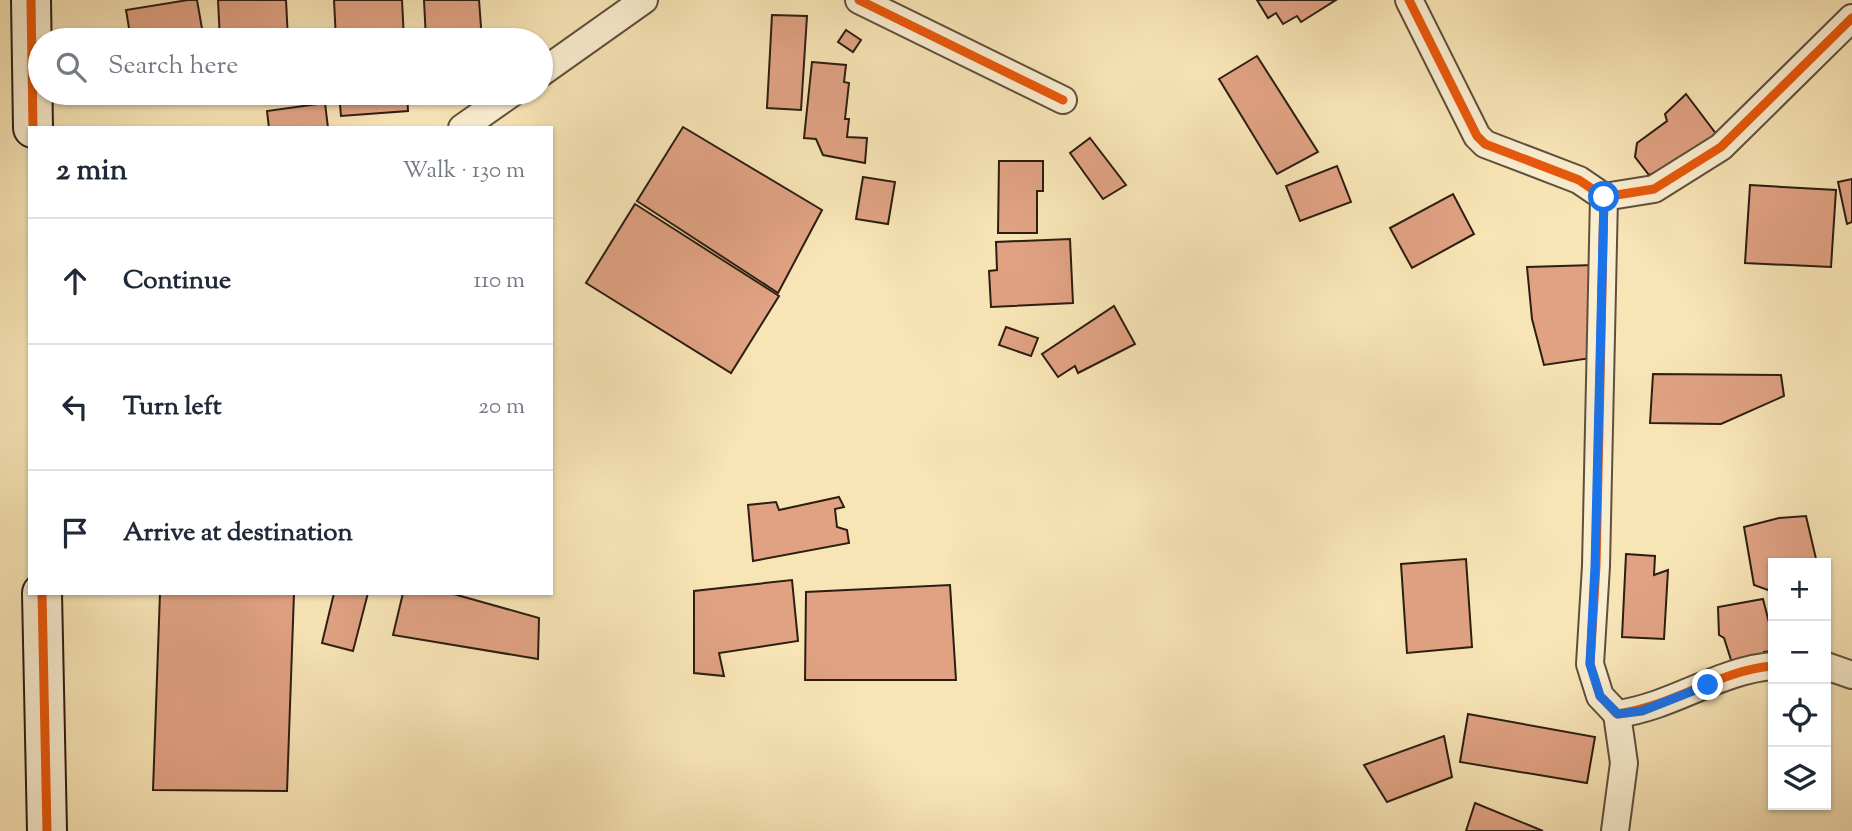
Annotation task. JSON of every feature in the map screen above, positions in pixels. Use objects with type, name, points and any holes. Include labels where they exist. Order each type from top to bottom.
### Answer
[{"type":"street","points":[[31,0],[31,28]]},
{"type":"street","points":[[553,64],[644,0]]},
{"type":"street","points":[[859,0],[1063,100]]},
{"type":"street","points":[[1409,0],[1477,136],[1485,144],[1579,180],[1604,197],[1654,189],[1721,148],[1852,18]]},
{"type":"street","points":[[33,105],[33,126]]},
{"type":"street","points":[[465,126],[495,105]]},
{"type":"street","points":[[1604,197],[1590,664],[1600,696],[1618,714],[1624,763],[1615,831]]},
{"type":"street","points":[[42,595],[47,831]]},
{"type":"street","points":[[1618,714],[1642,711],[1752,668],[1768,666]]},
{"type":"street","points":[[1831,668],[1852,675]]},
{"type":"building","points":[[197,0],[202,28],[129,28],[126,10]]},
{"type":"building","points":[[218,0],[286,0],[287,28],[219,28]]},
{"type":"building","points":[[334,0],[402,0],[403,28],[335,28]]},
{"type":"building","points":[[424,0],[479,0],[481,28],[425,28]]},
{"type":"building","points":[[1257,0],[1336,0],[1301,22],[1297,16],[1283,24],[1276,13],[1268,18]]},
{"type":"building","points":[[772,15],[807,16],[801,110],[767,108]]},
{"type":"building","points":[[846,30],[861,40],[853,52],[838,42]]},
{"type":"building","points":[[1257,56],[1318,152],[1277,174],[1219,79]]},
{"type":"building","points":[[812,62],[846,65],[844,82],[849,83],[845,119],[849,119],[847,137],[867,138],[865,163],[823,155],[816,139],[804,138]]},
{"type":"building","points":[[1686,94],[1720,139],[1665,177],[1657,172],[1649,175],[1635,157],[1637,143],[1667,121],[1665,114]]},
{"type":"building","points":[[325,105],[328,126],[269,126],[267,111]]},
{"type":"building","points":[[340,105],[408,105],[408,111],[341,116]]},
{"type":"building","points":[[683,127],[822,210],[778,293],[637,201]]},
{"type":"building","points":[[1090,138],[1126,185],[1103,199],[1070,153]]},
{"type":"building","points":[[999,161],[1043,161],[1043,191],[1037,191],[1037,233],[998,233]]},
{"type":"building","points":[[1337,166],[1351,202],[1300,221],[1286,186]]},
{"type":"building","points":[[863,177],[895,182],[888,224],[856,219]]},
{"type":"building","points":[[1852,179],[1852,222],[1847,224],[1838,182]]},
{"type":"building","points":[[1750,185],[1836,190],[1831,267],[1745,263]]},
{"type":"building","points":[[1453,194],[1474,234],[1412,268],[1390,228]]},
{"type":"building","points":[[635,204],[779,296],[731,373],[586,283]]},
{"type":"building","points":[[1070,239],[1073,303],[991,307],[989,271],[997,270],[996,242]]},
{"type":"building","points":[[1594,265],[1598,357],[1544,365],[1532,319],[1527,267]]},
{"type":"building","points":[[1114,306],[1135,344],[1078,373],[1075,366],[1058,377],[1042,354]]},
{"type":"building","points":[[1006,327],[1038,338],[1031,356],[999,345]]},
{"type":"building","points":[[1653,374],[1781,375],[1784,396],[1721,424],[1650,423]]},
{"type":"building","points":[[839,497],[844,507],[835,509],[837,527],[847,530],[849,543],[753,561],[748,505],[776,502],[779,510]]},
{"type":"building","points":[[1806,516],[1816,558],[1768,558],[1768,590],[1754,585],[1744,527],[1779,518]]},
{"type":"building","points":[[1626,554],[1655,556],[1654,575],[1668,570],[1664,639],[1622,637]]},
{"type":"building","points":[[1466,559],[1472,647],[1407,653],[1401,564]]},
{"type":"building","points":[[792,580],[798,641],[719,653],[724,676],[694,673],[694,591]]},
{"type":"building","points":[[950,585],[956,680],[805,680],[806,592]]},
{"type":"building","points":[[160,595],[294,595],[287,791],[153,790]]},
{"type":"building","points":[[334,595],[367,595],[353,651],[322,643]]},
{"type":"building","points":[[403,595],[457,595],[539,618],[538,659],[393,635]]},
{"type":"building","points":[[1763,599],[1768,618],[1768,652],[1764,652],[1764,660],[1727,664],[1731,660],[1724,638],[1719,635],[1718,607]]},
{"type":"building","points":[[1468,714],[1595,737],[1587,783],[1460,762]]},
{"type":"building","points":[[1444,736],[1452,777],[1387,802],[1364,765]]},
{"type":"building","points":[[1475,803],[1543,831],[1466,831]]},
{"type":"cycle path","points":[[31,0],[31,28]]},
{"type":"cycle path","points":[[859,0],[1063,100]]},
{"type":"cycle path","points":[[1409,0],[1477,136],[1485,144],[1579,180],[1604,197],[1654,189],[1721,147],[1852,18]]},
{"type":"cycle path","points":[[33,105],[33,126]]},
{"type":"cycle path","points":[[1604,197],[1596,566],[1590,664],[1600,696],[1617,714],[1657,704],[1734,674],[1768,667]]},
{"type":"cycle path","points":[[42,595],[47,831]]},
{"type":"route","points":[[1604,197],[1590,664],[1600,696],[1618,714],[1642,711],[1708,685]]}]
